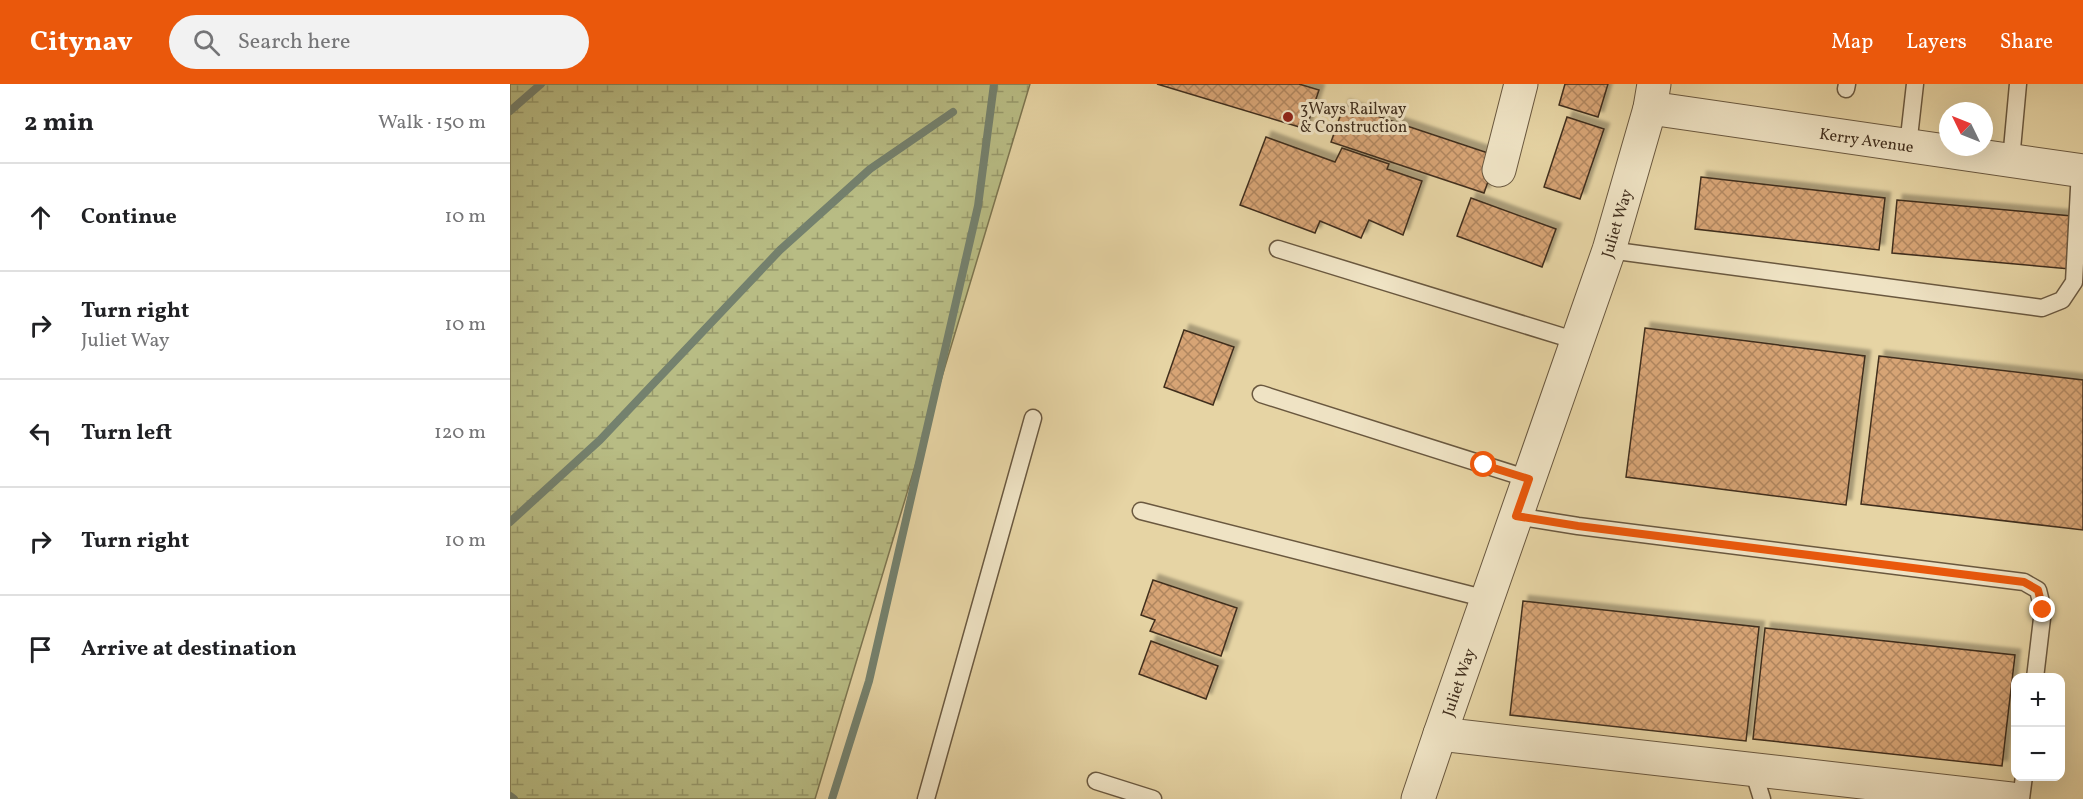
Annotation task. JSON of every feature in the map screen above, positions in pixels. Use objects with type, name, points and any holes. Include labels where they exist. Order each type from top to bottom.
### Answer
[{"type":"street","points":[[1499,170],[1514,86]]},
{"type":"street","name":"Kerry Avenue","points":[[1652,96],[1908,146],[2081,171]]},
{"type":"street","name":"Juliet Way","points":[[1652,96],[1609,250],[1440,734],[1757,784],[2011,799]]},
{"type":"street","points":[[1418,799],[1440,734]]},
{"type":"lane","points":[[1908,146],[1915,84]]},
{"type":"lane","points":[[2011,160],[2018,84]]},
{"type":"lane","points":[[1609,250],[2042,308],[2062,300],[2074,282],[2081,171]]},
{"type":"lane","points":[[1278,249],[1577,341]]},
{"type":"lane","points":[[1261,394],[1529,479]]},
{"type":"lane","points":[[926,799],[1034,418]]},
{"type":"lane","points":[[1142,511],[1487,599]]},
{"type":"lane","points":[[1516,516],[1578,526],[2024,582],[2038,590],[2043,610],[2036,673]]},
{"type":"lane","points":[[1096,781],[1154,799]]},
{"type":"lane","points":[[2021,799],[2023,781]]},
{"type":"green space","points":[[510,84],[1030,84],[815,799],[510,799]]},
{"type":"building","name":"3Ways Railway & Construction","points":[[1157,84],[1299,84],[1319,90],[1306,129]]},
{"type":"building","points":[[1565,84],[1608,84],[1598,117],[1559,105]]},
{"type":"building","points":[[1344,105],[1497,156],[1484,193],[1331,142]]},
{"type":"building","points":[[1567,117],[1604,129],[1580,199],[1544,187]]},
{"type":"building","points":[[1266,137],[1335,162],[1342,148],[1389,164],[1387,169],[1422,181],[1403,235],[1369,220],[1361,238],[1320,221],[1315,233],[1240,205]]},
{"type":"building","points":[[1701,177],[1885,198],[1879,250],[1695,229]]},
{"type":"building","points":[[1471,198],[1556,229],[1542,267],[1457,236]]},
{"type":"building","points":[[1897,200],[2083,217],[2081,270],[1892,253]]},
{"type":"building","points":[[1645,328],[1865,356],[1846,505],[1626,477]]},
{"type":"building","points":[[1184,330],[1234,347],[1213,405],[1164,387]]},
{"type":"building","points":[[1879,356],[2083,380],[2083,530],[1861,504]]},
{"type":"building","points":[[1153,580],[1237,608],[1221,656],[1150,631],[1155,620],[1141,615]]},
{"type":"building","points":[[1523,601],[1759,627],[1746,741],[1510,715]]},
{"type":"building","points":[[1765,628],[2015,655],[2013,673],[2011,673],[2002,766],[1753,739]]},
{"type":"building","points":[[1151,641],[1218,666],[1206,699],[1139,674]]},
{"type":"waterway","points":[[510,111],[541,84]]},
{"type":"waterway","points":[[832,799],[869,681],[978,206],[994,84]]},
{"type":"waterway","points":[[510,522],[600,440],[780,250],[870,169],[953,112]]},
{"type":"waterway","points":[[510,796],[514,799]]},
{"type":"place","name":"3Ways Railway & Construction","points":[[1288,117]]},
{"type":"route","points":[[1484,465],[1529,479],[1516,516],[1578,526],[2024,582],[2038,590],[2043,610]]}]
